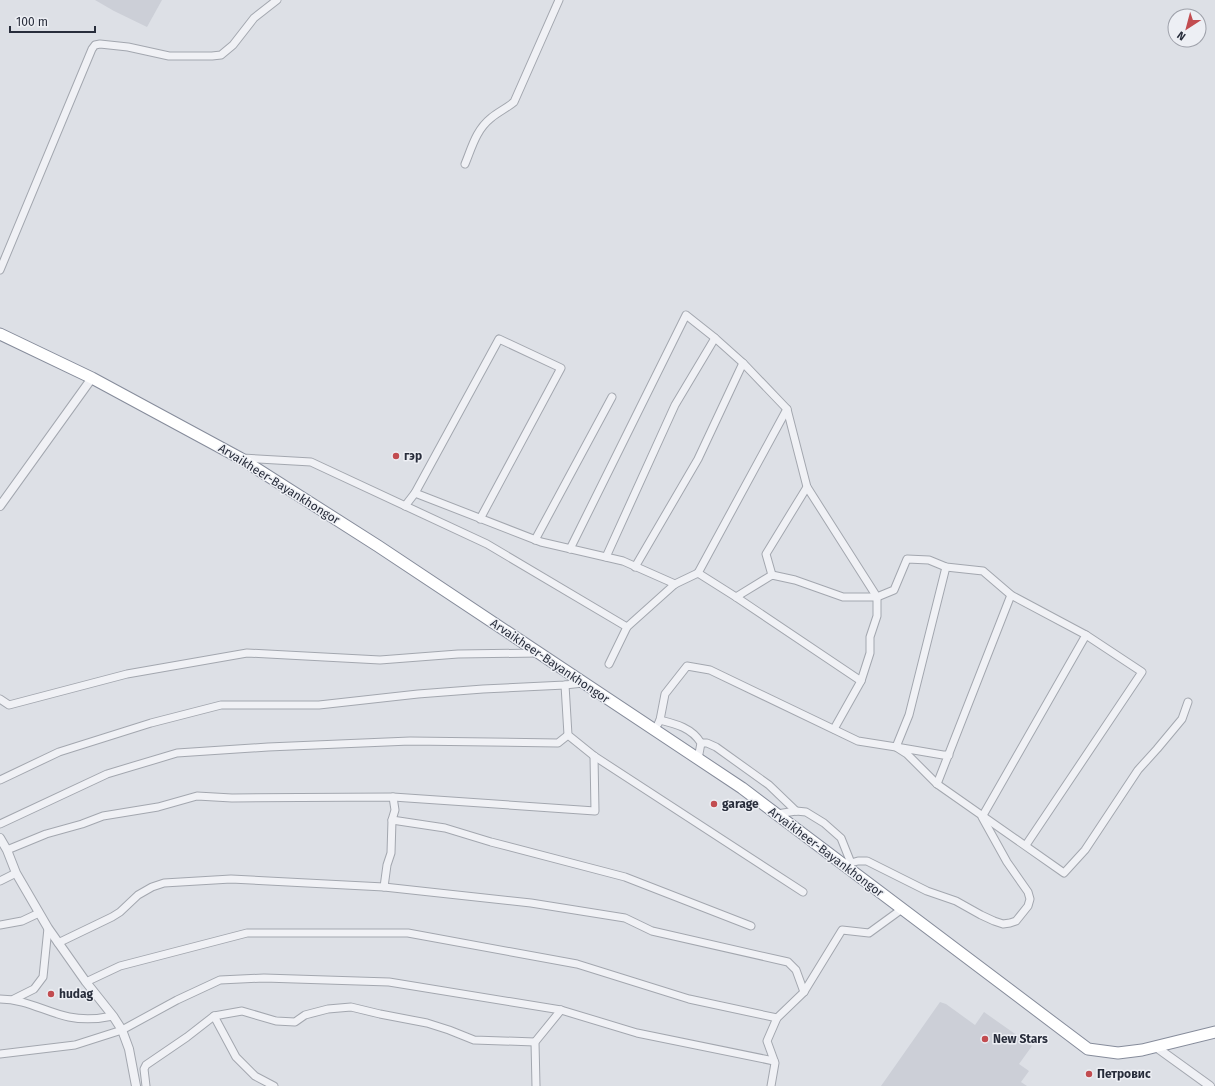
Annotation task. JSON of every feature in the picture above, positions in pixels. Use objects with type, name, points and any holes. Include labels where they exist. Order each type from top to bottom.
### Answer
[{"type":"highway","name":"Arvaikheer-Bayankhongor","points":[[0,334],[92,378],[240,458],[378,546],[583,682],[657,725],[698,759],[742,788],[847,864],[902,909],[1088,1049],[1118,1054],[1156,1047],[1215,1032]]},
{"type":"street","points":[[0,270],[83,70],[95,45],[100,44],[128,47],[169,56],[221,55],[233,45],[254,18],[277,0]]},
{"type":"street","points":[[465,164],[475,137],[482,126],[514,102],[559,0]]},
{"type":"street","points":[[570,549],[686,316],[715,338],[743,363],[787,409],[807,487],[877,596],[877,616],[870,637],[870,653],[861,682],[834,728]]},
{"type":"street","points":[[606,557],[675,405],[715,338]]},
{"type":"street","points":[[405,506],[415,494],[499,339],[561,368],[480,519]]},
{"type":"street","points":[[635,567],[698,459],[743,363]]},
{"type":"street","points":[[0,506],[92,378]]},
{"type":"street","points":[[535,540],[612,397]]},
{"type":"street","points":[[609,664],[627,627],[675,584],[698,573],[787,409]]},
{"type":"street","points":[[240,458],[310,462],[487,544],[627,627]]},
{"type":"street","points":[[772,575],[766,554],[807,487]]},
{"type":"street","points":[[415,494],[535,540],[623,562],[675,584]]},
{"type":"street","points":[[736,597],[772,575],[795,580],[843,597],[877,596],[894,590],[907,559],[928,560],[946,567],[983,571],[1011,595],[1086,635],[1142,672],[1026,845]]},
{"type":"street","points":[[896,747],[909,715],[946,567]]},
{"type":"street","points":[[698,573],[861,682]]},
{"type":"street","points":[[937,784],[1011,595]]},
{"type":"street","points":[[982,817],[1086,635]]},
{"type":"street","points":[[0,699],[10,705],[127,674],[247,653],[380,660],[458,654],[539,653]]},
{"type":"street","points":[[698,759],[701,743],[696,736],[677,724],[657,725],[665,694],[687,666],[710,670],[834,728],[858,741],[949,755]]},
{"type":"street","points":[[0,780],[60,752],[151,723],[221,705],[318,705],[425,693],[565,685],[583,682]]},
{"type":"street","points":[[565,685],[568,735],[594,756],[803,892]]},
{"type":"street","points":[[896,747],[907,754],[937,784],[1064,873],[1085,850],[1138,770],[1158,749],[1182,719],[1188,702]]},
{"type":"street","points":[[0,824],[106,774],[177,753],[410,741],[558,743],[568,735]]},
{"type":"street","points":[[701,743],[707,743],[716,747],[769,785],[796,811]]},
{"type":"street","points":[[7,850],[46,834],[82,824],[103,816],[158,806],[197,796],[232,798],[393,797],[595,811],[594,756]]},
{"type":"street","points":[[384,887],[387,865],[391,853],[392,820],[395,810],[393,797]]},
{"type":"street","points":[[777,814],[796,811],[806,812],[824,823],[840,838],[847,864],[858,861],[867,861],[927,891],[956,902],[994,921],[1003,924],[1010,924],[1016,922],[1028,906],[1030,899],[1028,892],[1007,862],[982,817]]},
{"type":"street","points":[[392,820],[445,828],[625,878],[751,926]]},
{"type":"street","points":[[0,838],[7,850],[16,873],[48,928],[122,1030],[129,1048],[136,1086]]},
{"type":"street","points":[[0,880],[16,873]]},
{"type":"street","points":[[58,943],[112,917],[120,912],[138,895],[152,887],[164,883],[231,878],[384,887],[531,903],[625,918],[652,931],[788,962],[796,970],[804,992]]},
{"type":"street","points":[[771,1086],[774,1061],[767,1041],[776,1018],[804,992],[842,930],[869,933],[902,909]]},
{"type":"street","points":[[0,925],[22,921],[39,913]]},
{"type":"street","points":[[14,999],[34,989],[43,977],[48,928]]},
{"type":"street","points":[[86,982],[120,966],[247,933],[408,933],[577,964],[689,999],[776,1018]]},
{"type":"street","points":[[0,1054],[75,1045],[122,1030],[177,1000],[220,980],[264,978],[389,982],[561,1010],[638,1033],[774,1061]]},
{"type":"street","points":[[0,998],[14,999],[70,1017],[88,1019],[113,1016]]},
{"type":"street","points":[[146,1086],[144,1069],[146,1064],[187,1037],[214,1016],[242,1011],[276,1021],[295,1022],[304,1015],[328,1009],[351,1007],[427,1023],[474,1040],[534,1042]]},
{"type":"street","points":[[536,1086],[534,1042],[561,1010]]},
{"type":"street","points":[[214,1016],[236,1057],[255,1076],[274,1086]]},
{"type":"street","points":[[1156,1047],[1210,1086]]},
{"type":"shaded area","points":[[95,0],[162,0],[147,27]]},
{"type":"shaded area","points":[[940,1002],[946,1004],[975,1025],[984,1012],[1032,1046],[1019,1064],[1029,1071],[1021,1082],[1027,1086],[881,1086]]},
{"type":"place","name":"гэр","points":[[396,456]]},
{"type":"place","name":"garage","points":[[714,804]]},
{"type":"place","name":"hudag","points":[[51,994]]},
{"type":"place","name":"New Stars","points":[[985,1039]]},
{"type":"place","name":"Петровис","points":[[1089,1074]]}]
